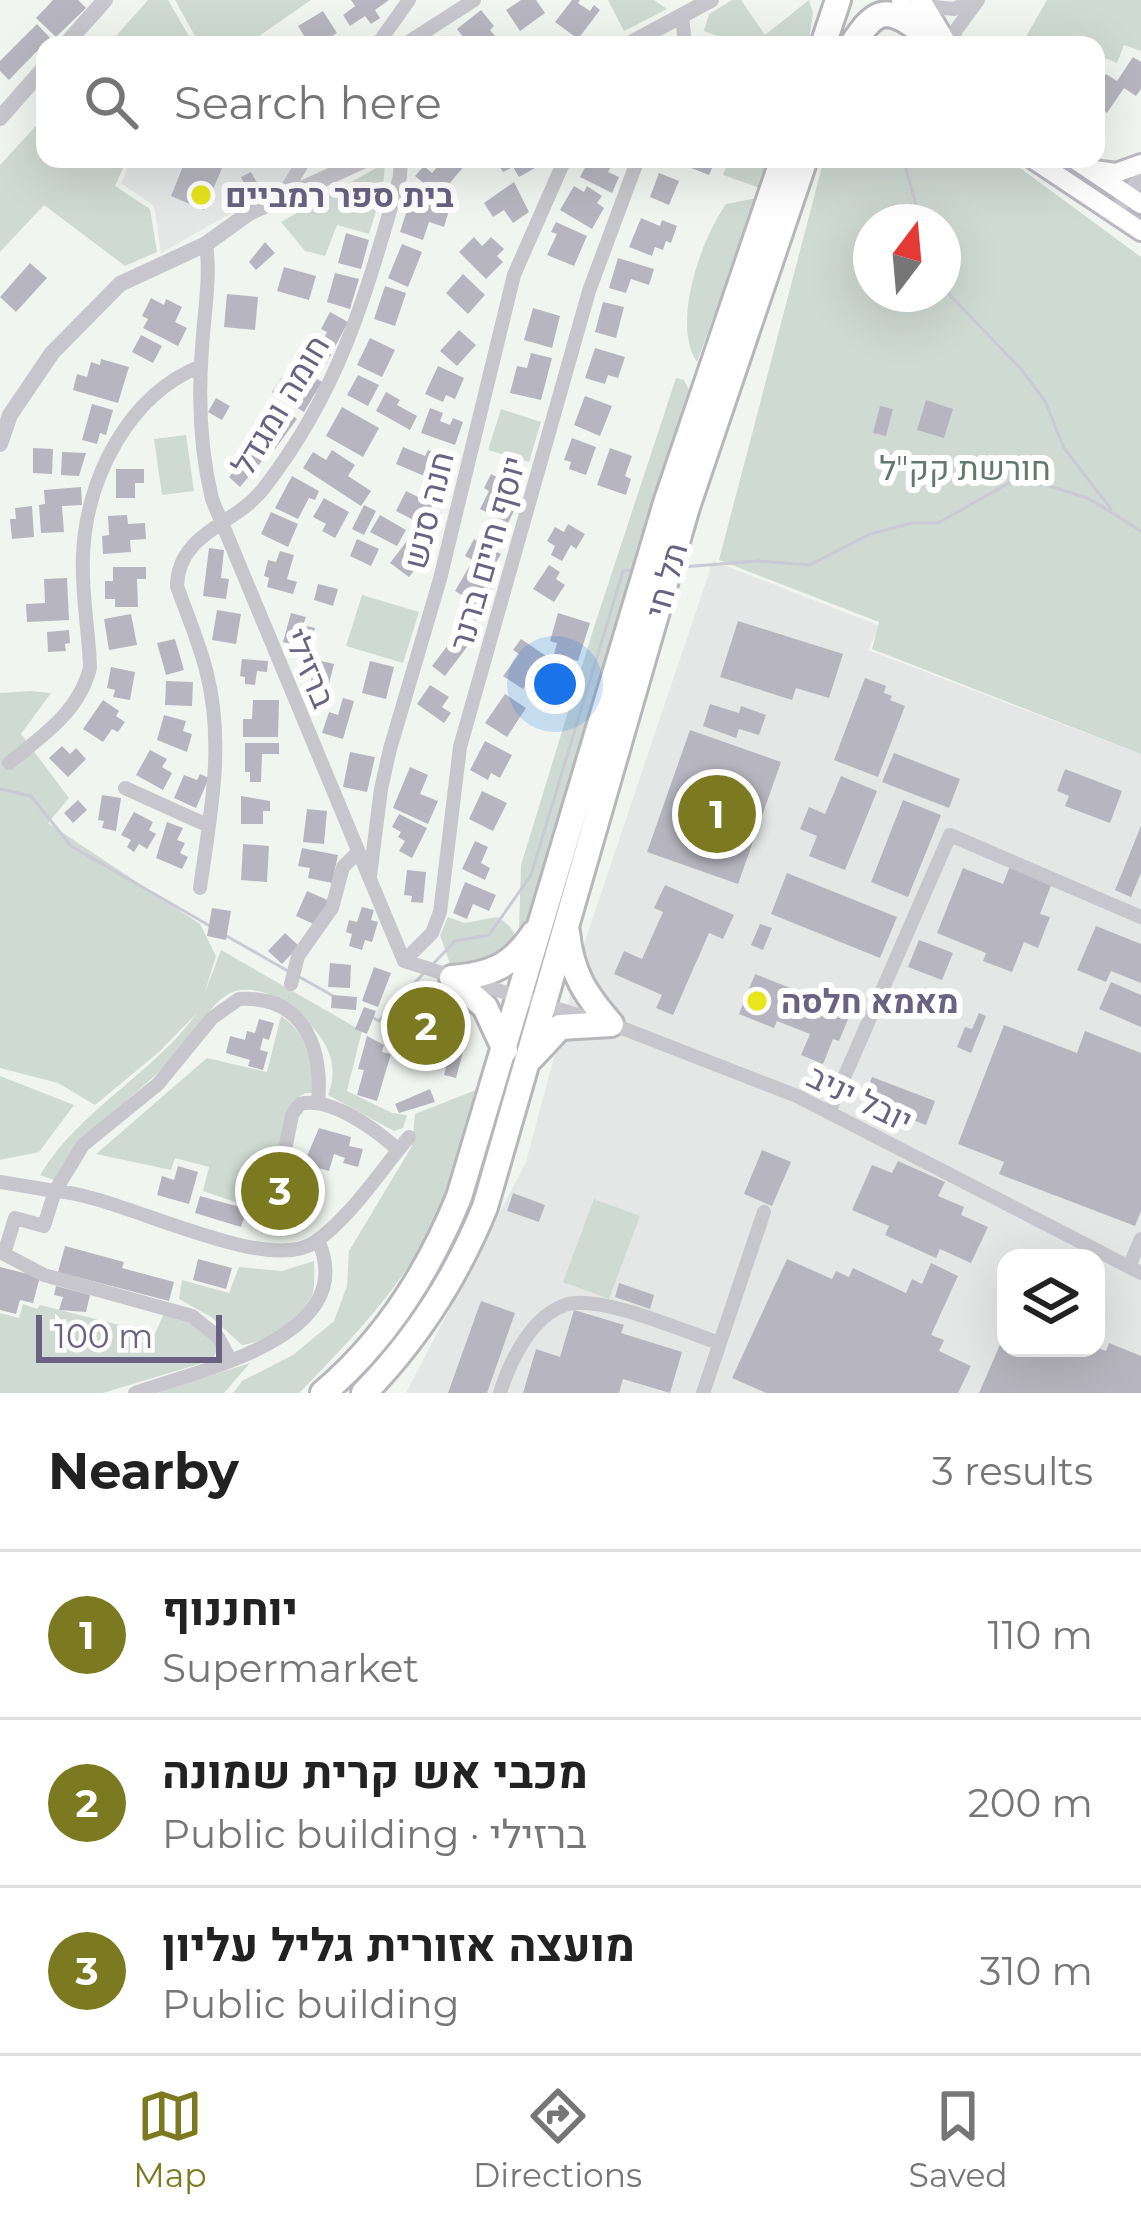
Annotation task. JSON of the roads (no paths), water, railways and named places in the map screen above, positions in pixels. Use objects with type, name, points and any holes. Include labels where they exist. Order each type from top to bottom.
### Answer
[{"type":"highway","points":[[851,36],[861,0]]},
{"type":"highway","points":[[856,36],[879,15],[923,20]]},
{"type":"highway","name":"תל חי","points":[[531,1002],[672,482],[780,168]]},
{"type":"highway","name":"תל חי","points":[[554,920],[705,451],[803,168]]},
{"type":"highway","points":[[452,978],[478,976],[508,964],[554,920],[580,987],[611,1024]]},
{"type":"highway","points":[[452,978],[485,1007],[505,1050]]},
{"type":"highway","points":[[323,1393],[388,1324],[436,1252],[465,1181],[505,1050],[531,1002]]},
{"type":"highway","points":[[364,1393],[411,1341],[460,1265],[497,1172],[526,1065],[531,1002]]},
{"type":"highway","points":[[526,1065],[560,1027],[611,1024]]},
{"type":"main road","points":[[901,0],[923,20]]},
{"type":"main road","points":[[1098,168],[1116,173],[1141,164]]},
{"type":"main road","points":[[1046,168],[1141,231]]},
{"type":"main road","points":[[1087,168],[1135,200]]},
{"type":"street","points":[[73,36],[105,0]]},
{"type":"street","points":[[383,36],[409,0]]},
{"type":"street","points":[[418,36],[474,0]]},
{"type":"street","points":[[644,36],[711,0]]},
{"type":"street","points":[[923,20],[976,0]]},
{"type":"street","points":[[954,36],[976,0]]},
{"type":"street","points":[[682,15],[684,36]]},
{"type":"street","points":[[0,118],[36,77]]},
{"type":"street","points":[[282,197],[303,168]]},
{"type":"street","points":[[319,168],[330,174]]},
{"type":"street","points":[[0,444],[10,415],[72,331],[120,284],[206,244],[249,213],[345,168]]},
{"type":"street","name":"חומה ומגדל","points":[[200,888],[217,764],[213,704],[177,586],[177,571],[189,545],[252,503],[267,484],[341,362],[377,255],[399,168]]},
{"type":"street","name":"חנה סנש","points":[[370,881],[390,749],[440,579],[509,291],[560,168]]},
{"type":"street","name":"יוסף חיים ברנר","points":[[404,961],[432,933],[440,912],[464,731],[589,291],[635,168]]},
{"type":"street","points":[[1115,214],[1135,200],[1141,176]]},
{"type":"street","name":"ברזילי","points":[[206,244],[208,282],[199,400],[205,469],[222,524],[404,961]]},
{"type":"street","points":[[9,764],[64,717],[86,686],[90,668],[83,550],[98,482],[114,448],[151,394],[201,366]]},
{"type":"street","points":[[125,788],[209,826]]},
{"type":"street","points":[[830,1112],[950,835],[1141,916]]},
{"type":"street","points":[[291,984],[305,941],[332,908],[343,867],[358,852]]},
{"type":"street","points":[[404,961],[531,1002]]},
{"type":"street","points":[[230,1359],[218,1336],[192,1316],[44,1275],[4,1254],[15,1218],[44,1226],[55,1191],[83,1145],[158,1084],[212,1018],[239,999],[273,1003],[304,1026],[315,1045],[319,1067],[318,1103]]},
{"type":"street","name":"יובל יניב","points":[[531,1002],[680,1048],[830,1112],[1135,1270]]},
{"type":"street","points":[[285,1150],[292,1115],[300,1103],[318,1103],[358,1119],[398,1150]]},
{"type":"street","points":[[0,1182],[73,1192],[148,1214],[200,1236],[292,1253],[318,1240],[409,1137]]},
{"type":"street","points":[[703,1393],[764,1212]]},
{"type":"street","points":[[1135,1270],[1141,1239]]},
{"type":"street","points":[[135,1393],[230,1359],[300,1325],[326,1283],[326,1256],[318,1240]]},
{"type":"street","points":[[500,1393],[512,1357],[562,1305],[606,1306],[719,1343]]},
{"type":"waterway","points":[[906,168],[916,204]]},
{"type":"waterway","points":[[961,307],[1045,401],[1064,448],[1111,509]]},
{"type":"waterway","points":[[682,567],[759,561],[810,565],[870,534],[912,523],[938,523],[1009,483],[1047,485],[1087,498],[1119,517]]},
{"type":"waterway","points":[[1117,516],[1141,531]]},
{"type":"waterway","points":[[434,963],[455,941],[489,935],[531,875],[623,571],[637,570]]},
{"type":"waterway","points":[[0,789],[31,796],[71,846],[210,926]]},
{"type":"waterway","points":[[223,934],[288,971]]},
{"type":"waterway","points":[[370,1016],[379,1021],[423,974]]},
{"type":"waterway","points":[[296,975],[335,997]]},
{"type":"place","name":"בית ספר רמביים","points":[[201,195]]},
{"type":"place","name":"יוחננוף","points":[[717,814]]},
{"type":"place","name":"מאמא חלסה","points":[[757,1001]]},
{"type":"place","name":"מכבי אש קרית שמונה","points":[[426,1026]]},
{"type":"place","name":"מועצה אזורית גליל עליון","points":[[280,1191]]},
{"type":"park label","name":"חורשת קק\"ל","points":[[965,468]]}]
